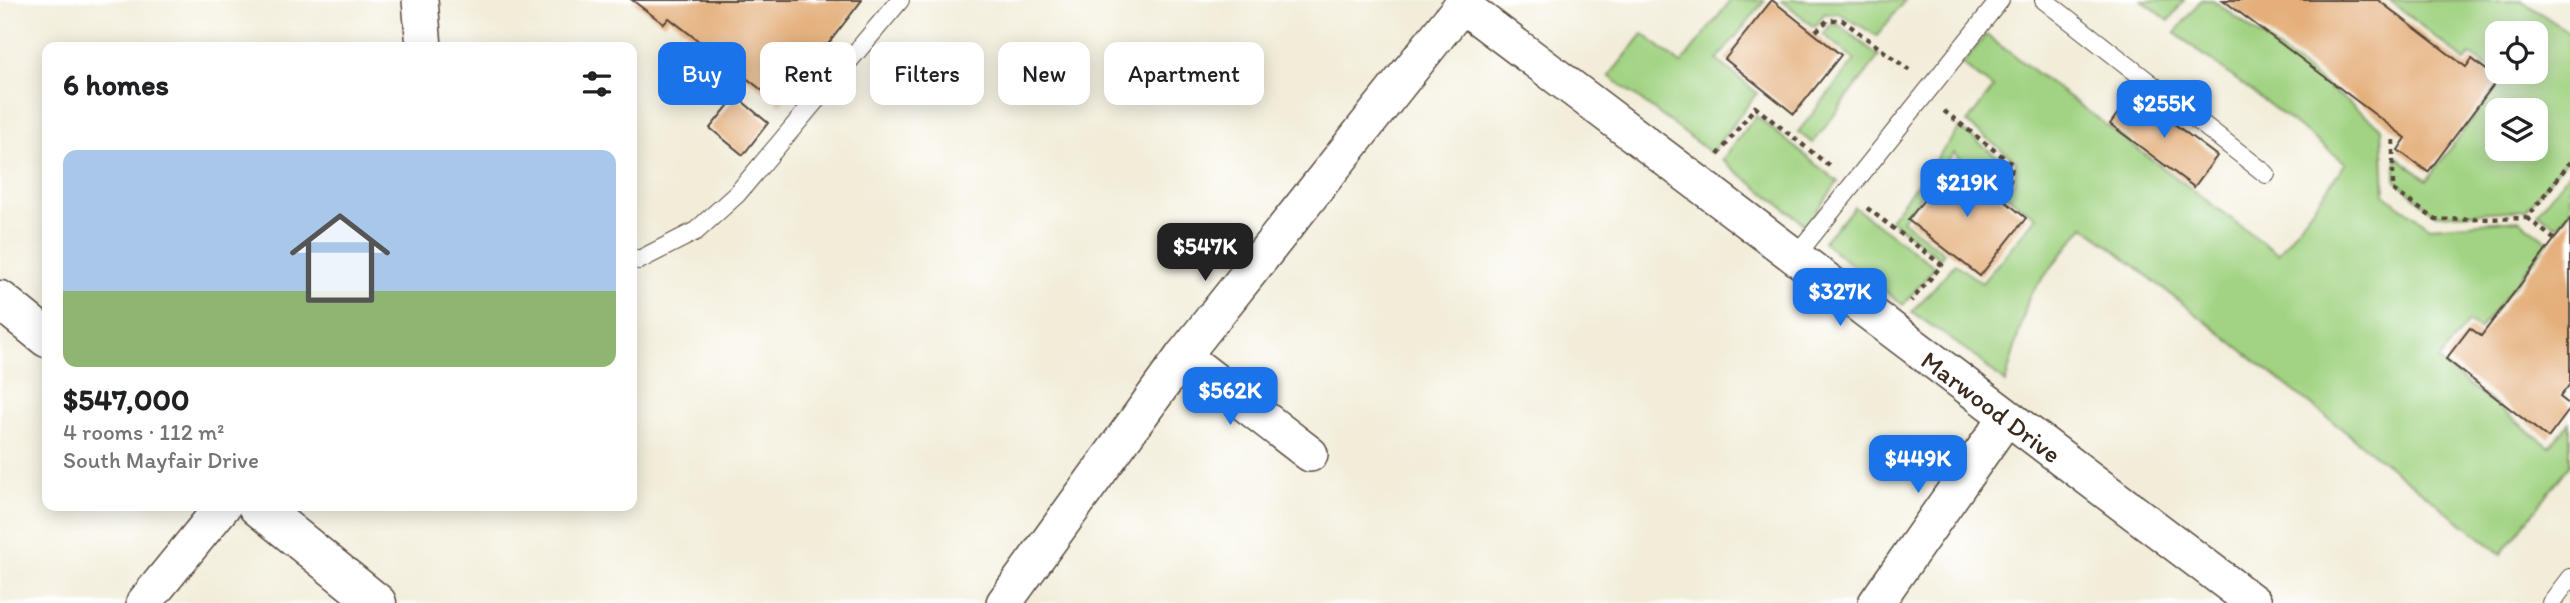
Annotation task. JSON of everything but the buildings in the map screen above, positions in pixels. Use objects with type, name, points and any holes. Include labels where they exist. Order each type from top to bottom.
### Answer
[{"type":"street","points":[[420,0],[424,42]]},
{"type":"street","name":"Marwood Drive","points":[[1183,356],[1462,5],[2254,603]]},
{"type":"street","points":[[0,300],[42,334]]},
{"type":"street","points":[[1004,603],[1183,356],[1310,454]]},
{"type":"street","points":[[1876,603],[2006,418]]},
{"type":"street","points":[[144,603],[219,511]]},
{"type":"street","points":[[263,511],[377,603]]},
{"type":"lane","points":[[637,259],[696,231],[737,194],[900,0]]},
{"type":"lane","points":[[1794,258],[2000,0]]},
{"type":"lane","points":[[2044,0],[2266,174]]},
{"type":"lane","points":[[2551,603],[2570,578]]},
{"type":"path","points":[[1816,31],[1828,20],[1843,20],[2012,164],[2010,181],[2000,193]]},
{"type":"path","points":[[1697,183],[1755,107],[1941,265],[1888,329]]},
{"type":"path","points":[[2393,140],[2393,190],[2436,220],[2527,218],[2554,239]]},
{"type":"path","points":[[2527,218],[2570,162]]},
{"type":"green space","points":[[1731,0],[1765,0],[1717,60],[1757,93],[1711,153],[1609,76],[1643,34],[1681,64]]},
{"type":"green space","points":[[1782,0],[1905,0],[1877,36],[1839,13],[1824,14],[1814,27]]},
{"type":"green space","points":[[2142,0],[2184,0],[2169,21]]},
{"type":"green space","points":[[2201,0],[2213,0],[2382,128],[2385,195],[2430,227],[2519,220],[2548,242],[2479,330],[2468,322],[2438,361],[2550,447],[2570,422],[2570,465],[2501,554],[2084,226],[2029,296],[2005,383],[1972,354],[1912,312],[1955,264],[1982,283],[2036,217],[2005,194],[2015,181],[2016,161],[1967,123],[1993,88],[1963,65],[1986,35],[2278,254],[2346,163],[2175,33]]},
{"type":"green space","points":[[2389,0],[2521,0],[2570,33],[2570,155],[2526,210],[2436,215],[2396,181],[2396,156],[2427,180],[2485,102],[2485,161],[2548,161],[2548,98],[2488,98],[2499,84],[2548,84],[2548,21],[2485,21],[2485,64],[2471,54],[2465,61]]},
{"type":"green space","points":[[1830,25],[1839,25],[1879,56],[1813,143],[1798,132],[1855,60],[1823,34]]},
{"type":"green space","points":[[1756,116],[1838,182],[1806,225],[1722,160]]},
{"type":"green space","points":[[1960,128],[2007,164],[2007,176],[1998,188],[1954,153],[1902,220],[1944,253],[1940,258],[1890,219]]},
{"type":"green space","points":[[2570,171],[2570,210],[2557,227],[2538,212]]},
{"type":"green space","points":[[1854,207],[1935,267],[1903,305],[1823,242]]}]
